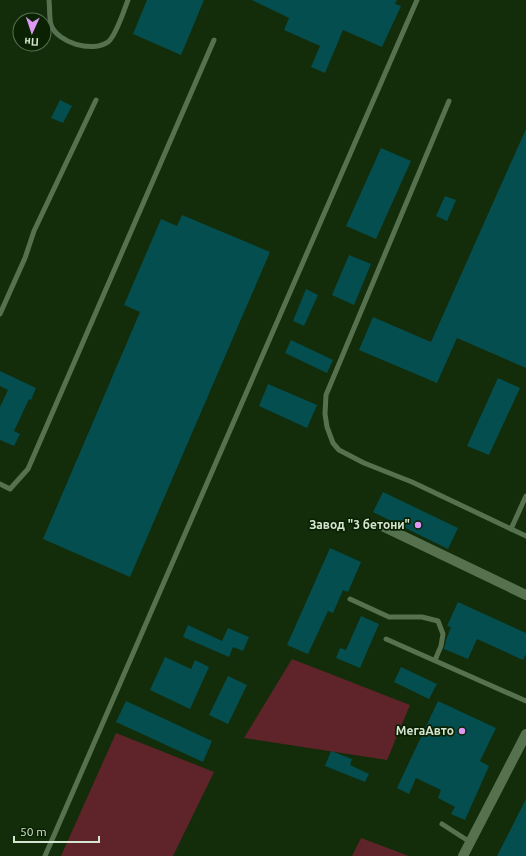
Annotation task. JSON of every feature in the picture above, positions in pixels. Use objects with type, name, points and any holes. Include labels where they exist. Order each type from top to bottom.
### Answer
[{"type":"street","points":[[380,525],[526,595]]},
{"type":"street","points":[[463,856],[526,734]]},
{"type":"lane","points":[[49,0],[52,26],[59,36],[71,44],[84,46],[98,45],[108,42],[114,34],[128,0]]},
{"type":"lane","points":[[45,856],[417,0]]},
{"type":"lane","points":[[0,484],[10,489],[28,470],[214,40]]},
{"type":"lane","points":[[0,314],[25,258],[34,231],[96,100]]},
{"type":"lane","points":[[449,101],[326,395],[326,420],[333,443],[339,450],[364,463],[412,482],[526,536]]},
{"type":"lane","points":[[511,528],[526,496]]},
{"type":"lane","points":[[516,531],[526,532]]},
{"type":"lane","points":[[350,599],[389,617],[422,617],[438,621],[443,634],[441,646],[435,660]]},
{"type":"lane","points":[[386,638],[526,701]]},
{"type":"lane","points":[[442,824],[470,842]]},
{"type":"shaded area","points":[[292,659],[410,705],[387,760],[244,738]]},
{"type":"shaded area","points":[[116,733],[214,772],[173,856],[61,856]]},
{"type":"shaded area","points":[[361,838],[409,856],[352,856]]},
{"type":"building","points":[[147,0],[204,0],[181,55],[133,34]]},
{"type":"building","points":[[252,0],[397,0],[395,4],[401,6],[382,47],[343,30],[325,73],[311,67],[320,46],[284,30],[289,18]]},
{"type":"building","points":[[60,100],[72,106],[63,123],[51,118]]},
{"type":"building","points":[[526,129],[526,368],[457,338],[437,383],[359,350],[373,317],[431,342]]},
{"type":"building","points":[[381,148],[411,161],[376,239],[346,226]]},
{"type":"building","points":[[445,196],[456,200],[447,221],[436,216]]},
{"type":"building","points":[[182,215],[270,252],[130,577],[43,539],[140,312],[124,305],[161,219],[177,226]]},
{"type":"building","points":[[349,255],[371,264],[354,305],[332,295]]},
{"type":"building","points":[[306,289],[318,295],[304,326],[293,321]]},
{"type":"building","points":[[291,340],[333,360],[327,373],[285,353]]},
{"type":"building","points":[[0,371],[36,388],[31,400],[29,399],[14,431],[20,434],[14,446],[0,440],[0,407],[8,390],[0,386]]},
{"type":"building","points":[[498,378],[520,388],[489,455],[467,446]]},
{"type":"building","points":[[268,384],[317,405],[307,428],[259,406]]},
{"type":"building","points":[[383,492],[458,528],[448,549],[373,512]]},
{"type":"building","points":[[330,548],[361,562],[348,592],[343,590],[333,613],[328,611],[308,654],[287,645]]},
{"type":"building","points":[[458,602],[526,633],[526,654],[523,660],[477,639],[468,659],[444,649],[451,627],[447,626]]},
{"type":"building","points":[[361,616],[379,624],[360,668],[336,658],[340,648],[346,650]]},
{"type":"building","points":[[188,625],[222,641],[228,628],[249,637],[243,651],[233,647],[229,657],[183,637]]},
{"type":"building","points":[[165,657],[191,669],[195,660],[209,667],[190,709],[150,690]]},
{"type":"building","points":[[401,667],[437,684],[429,699],[394,682]]},
{"type":"building","points":[[228,676],[247,685],[228,724],[209,715]]},
{"type":"building","points":[[126,701],[212,741],[203,762],[116,722]]},
{"type":"building","points":[[438,701],[496,728],[480,761],[489,766],[465,820],[451,814],[455,807],[438,798],[441,790],[416,778],[409,794],[397,788]]},
{"type":"building","points":[[331,751],[352,759],[350,765],[369,774],[365,782],[325,766]]},
{"type":"building","points":[[526,799],[526,856],[497,856]]},
{"type":"place","name":"Завод \"3 бетони\"","points":[[418,525]]},
{"type":"place","name":"МегаАвто","points":[[462,731]]}]
